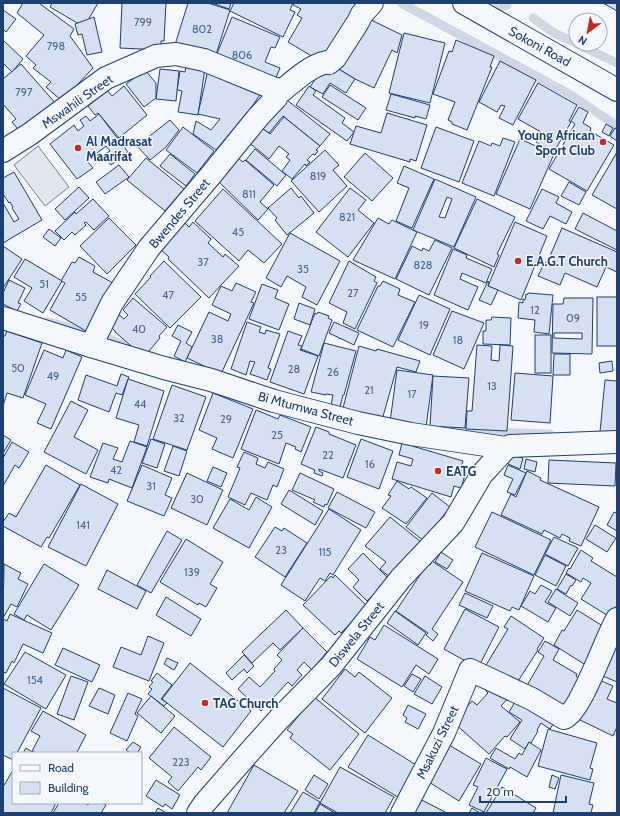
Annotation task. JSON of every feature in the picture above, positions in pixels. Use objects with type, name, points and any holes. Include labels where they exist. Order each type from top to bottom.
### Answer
[{"type":"street","points":[[280,90],[306,71],[323,63],[329,63],[335,58],[362,14],[372,3]]},
{"type":"street","name":"Sokoni Road","points":[[464,3],[617,90]]},
{"type":"street","name":"Mswahili Street","points":[[3,151],[30,134],[106,78],[156,56],[176,54],[204,60],[280,90]]},
{"type":"street","name":"Bwendes Street","points":[[91,346],[112,303],[149,248],[211,176],[259,116],[276,98],[280,90]]},
{"type":"street","name":"Bi Mtumwa Street","points":[[3,318],[164,368],[211,380],[274,401],[358,423],[411,434],[506,448],[510,446],[617,442]]},
{"type":"street","name":"Diswela Street","points":[[198,813],[204,804],[279,719],[331,666],[401,578],[452,523],[482,474],[506,448]]},
{"type":"street","name":"Msakuzi Street","points":[[402,813],[444,733],[470,670],[532,699],[564,718],[568,717],[574,710],[593,673],[617,619]]},
{"type":"shaded area","points":[[38,146],[69,187],[45,206],[14,165]]},
{"type":"building","points":[[23,3],[39,3],[74,29],[70,36],[93,68],[62,101],[46,87],[51,82],[33,68],[36,65],[26,56],[44,35],[17,13]]},
{"type":"building","points":[[52,3],[98,3],[84,27],[50,7]]},
{"type":"building","points":[[122,3],[166,3],[164,41],[161,41],[161,50],[120,48]]},
{"type":"building","points":[[188,3],[208,3],[230,10],[214,61],[174,48]]},
{"type":"building","points":[[212,3],[231,3],[229,9]]},
{"type":"building","points":[[234,3],[293,3],[290,10],[295,12],[283,37],[230,11]]},
{"type":"building","points":[[294,3],[363,3],[320,61],[288,42],[302,18],[297,15],[301,9],[293,5]]},
{"type":"building","points":[[603,3],[617,3],[617,11]]},
{"type":"building","points":[[3,10],[16,19],[6,32],[3,29]]},
{"type":"building","points":[[363,16],[402,35],[397,53],[392,50],[374,88],[337,68]]},
{"type":"building","points":[[94,17],[102,52],[87,55],[82,34],[78,35],[75,24]]},
{"type":"building","points":[[232,17],[280,37],[275,48],[271,47],[265,62],[280,68],[273,85],[214,61]]},
{"type":"building","points":[[404,33],[445,43],[430,103],[389,93]]},
{"type":"building","points":[[3,40],[23,59],[12,72],[3,63]]},
{"type":"building","points":[[456,40],[494,56],[490,67],[492,67],[467,130],[452,124],[452,122],[448,120],[455,102],[433,94],[449,51],[452,52]]},
{"type":"building","points":[[500,61],[536,80],[513,125],[499,118],[505,106],[501,105],[497,112],[479,102]]},
{"type":"building","points":[[327,62],[355,79],[346,93],[330,83],[323,94],[310,87]]},
{"type":"building","points":[[21,64],[57,105],[22,134],[12,122],[16,119],[3,104],[3,79]]},
{"type":"building","points":[[186,65],[205,68],[198,115],[178,112],[182,91],[177,90],[180,71],[185,72]]},
{"type":"building","points":[[160,69],[179,71],[176,101],[156,99]]},
{"type":"building","points":[[145,70],[156,83],[156,98],[144,107],[126,84]]},
{"type":"building","points":[[208,70],[265,87],[253,105],[216,150],[193,134],[196,121],[211,130],[220,119],[198,114]]},
{"type":"building","points":[[538,83],[577,105],[569,121],[571,122],[554,152],[536,142],[541,132],[518,119]]},
{"type":"building","points":[[330,85],[366,108],[358,120],[322,97]]},
{"type":"building","points":[[124,86],[147,115],[119,138],[98,113],[95,115],[88,106],[107,90],[112,96]]},
{"type":"building","points":[[309,86],[316,91],[313,95],[345,118],[342,123],[354,132],[347,141],[296,105]]},
{"type":"building","points":[[391,94],[430,105],[426,119],[415,116],[415,118],[386,110]]},
{"type":"building","points":[[287,100],[330,134],[320,146],[283,116],[269,133],[263,129]]},
{"type":"building","points":[[579,107],[588,112],[583,123],[591,128],[590,131],[614,145],[587,191],[549,169],[575,124],[571,121]]},
{"type":"building","points":[[387,113],[427,125],[416,161],[410,159],[410,162],[350,144],[356,126],[381,133]]},
{"type":"building","name":"Al Madrasat Maarifat","points":[[99,114],[128,152],[111,165],[103,155],[110,151],[106,146],[87,161],[93,168],[77,179],[50,144],[74,125],[78,131],[84,126],[80,120],[86,116],[90,121]]},
{"type":"building","points":[[284,117],[320,146],[316,150],[318,151],[315,155],[313,154],[307,160],[310,162],[306,166],[305,164],[292,179],[282,171],[290,160],[286,157],[289,154],[279,146],[269,159],[247,141],[259,126],[270,134]]},
{"type":"building","points":[[170,120],[179,130],[166,147],[150,160],[137,146]]},
{"type":"building","points":[[606,124],[613,128],[609,136],[602,132]]},
{"type":"building","points":[[183,127],[214,151],[197,173],[166,150]]},
{"type":"building","points":[[436,127],[474,141],[459,182],[421,168]]},
{"type":"building","points":[[615,128],[617,129],[617,141],[610,136]]},
{"type":"building","points":[[503,138],[515,142],[494,196],[462,183],[479,141],[491,146],[492,143],[500,146]]},
{"type":"building","points":[[520,139],[554,154],[530,209],[496,194]]},
{"type":"building","points":[[255,149],[286,175],[277,186],[246,160]]},
{"type":"building","points":[[325,150],[339,165],[333,170],[347,186],[319,212],[291,181]]},
{"type":"building","points":[[617,152],[617,209],[592,195]]},
{"type":"building","points":[[365,153],[393,178],[372,201],[344,177]]},
{"type":"building","points":[[170,154],[195,174],[186,186],[160,166]]},
{"type":"building","points":[[146,158],[184,189],[165,211],[127,180]]},
{"type":"building","points":[[238,158],[243,162],[245,160],[274,185],[260,202],[268,209],[258,220],[218,181]]},
{"type":"building","points":[[119,165],[129,177],[105,194],[96,182]]},
{"type":"building","points":[[404,166],[434,179],[412,228],[396,221],[409,188],[397,183]]},
{"type":"building","points":[[14,172],[42,220],[3,243],[3,203],[14,222],[19,219],[10,202],[9,203],[3,194],[3,178]]},
{"type":"building","points":[[435,179],[476,197],[454,247],[413,230]],"holes":[[[447,197],[452,199],[445,218],[439,217]]]},
{"type":"building","points":[[569,182],[586,192],[579,205],[561,196]]},
{"type":"building","points":[[79,187],[89,198],[65,220],[55,209]]},
{"type":"building","points":[[291,188],[299,198],[301,196],[314,213],[287,235],[275,220],[277,218],[268,208]]},
{"type":"building","points":[[350,188],[366,200],[358,210],[374,223],[348,257],[316,232]]},
{"type":"building","points":[[223,189],[282,244],[264,263],[248,250],[239,261],[195,221]]},
{"type":"building","points":[[542,189],[559,197],[556,203],[572,212],[566,224],[550,216],[543,229],[526,221]]},
{"type":"building","points":[[93,199],[109,216],[94,230],[86,222],[84,223],[86,225],[75,235],[72,232],[64,240],[55,231],[75,212],[76,214]]},
{"type":"building","points":[[477,199],[515,217],[497,254],[499,255],[494,267],[454,248]]},
{"type":"building","points":[[583,213],[617,231],[617,250],[575,229]]},
{"type":"building","points":[[109,218],[136,245],[107,274],[80,246]]},
{"type":"building","points":[[378,218],[389,224],[392,220],[417,232],[395,279],[353,260]]},
{"type":"building","points":[[193,222],[211,239],[208,243],[223,257],[225,254],[239,266],[209,298],[168,259],[169,257],[161,250],[185,223],[189,227]]},
{"type":"building","name":"E.A.G.T Church","points":[[515,222],[547,236],[521,300],[488,286]]},
{"type":"building","points":[[562,228],[617,252],[617,272],[606,267],[597,287],[565,273],[560,285],[538,276],[545,262],[547,263]]},
{"type":"building","points":[[49,229],[61,238],[55,246],[43,237]]},
{"type":"building","points":[[290,233],[340,261],[317,305],[302,297],[306,287],[287,276],[281,287],[266,278]]},
{"type":"building","points":[[435,240],[452,248],[429,295],[396,279],[412,246],[422,251],[423,248],[429,251]]},
{"type":"building","points":[[3,246],[22,259],[3,288]]},
{"type":"building","points":[[453,249],[467,255],[466,258],[492,269],[486,283],[462,273],[460,279],[478,287],[468,310],[434,295]]},
{"type":"building","points":[[79,257],[95,266],[93,272],[113,283],[86,331],[50,310],[65,283],[61,281],[72,262],[75,263]]},
{"type":"building","points":[[25,259],[62,281],[43,313],[24,301],[32,288],[14,277]]},
{"type":"building","points":[[164,261],[201,297],[170,328],[135,294]]},
{"type":"building","points":[[349,261],[376,277],[374,281],[377,283],[355,329],[343,323],[347,312],[329,303]]},
{"type":"building","points":[[9,280],[25,288],[18,303],[21,304],[17,311],[3,304],[3,293]]},
{"type":"building","points":[[383,281],[400,289],[398,295],[415,302],[393,347],[357,330],[378,286],[380,286]]},
{"type":"building","points":[[488,281],[488,286],[498,290],[491,305],[479,300]]},
{"type":"building","points":[[236,283],[256,292],[251,302],[254,303],[221,374],[187,358],[209,312],[228,321],[231,314],[212,305],[221,286],[232,291]]},
{"type":"building","points":[[262,284],[278,290],[275,298],[289,304],[279,330],[249,319]]},
{"type":"building","points":[[528,293],[553,295],[549,334],[534,332],[535,320],[518,318],[519,302],[523,303],[523,299],[525,300],[526,294],[527,295]]},
{"type":"building","points":[[419,295],[450,309],[430,355],[398,340]]},
{"type":"building","points":[[597,297],[617,297],[617,346],[597,346]]},
{"type":"building","points":[[133,298],[167,327],[144,357],[108,324],[117,313],[124,319],[128,315],[123,310]]},
{"type":"building","points":[[564,298],[593,298],[592,354],[552,353],[553,304],[563,304]],"holes":[[[554,333],[582,333],[582,339],[554,338]]]},
{"type":"building","points":[[299,303],[315,309],[310,325],[294,319]]},
{"type":"building","points":[[452,311],[484,323],[464,369],[433,355]]},
{"type":"building","points":[[318,312],[329,316],[328,318],[332,320],[319,356],[301,349],[315,313],[317,314]]},
{"type":"building","points":[[492,317],[511,318],[510,345],[483,344],[483,331],[486,331],[486,320],[491,320]]},
{"type":"building","points":[[247,322],[261,327],[259,332],[265,334],[266,330],[280,334],[268,368],[271,369],[267,380],[250,374],[255,362],[250,361],[246,375],[231,369]]},
{"type":"building","points":[[334,322],[359,333],[354,345],[329,333]]},
{"type":"building","points":[[178,325],[192,332],[186,343],[192,347],[185,362],[174,356],[181,341],[172,336]]},
{"type":"building","points":[[7,331],[42,343],[23,398],[7,393],[3,406],[3,336],[5,336]]},
{"type":"building","points":[[288,331],[302,336],[298,345],[302,346],[300,350],[318,356],[304,394],[270,382]]},
{"type":"building","points":[[535,335],[551,335],[551,373],[535,373]]},
{"type":"building","points":[[324,343],[356,351],[340,407],[331,405],[333,395],[311,392]]},
{"type":"building","points":[[477,345],[492,346],[491,360],[499,361],[500,345],[513,346],[507,431],[466,429],[467,411],[472,411]]},
{"type":"building","points":[[359,346],[376,351],[377,349],[420,361],[416,372],[397,367],[382,420],[343,408]]},
{"type":"building","points":[[44,350],[63,358],[66,350],[82,357],[51,429],[37,423],[46,404],[25,395]]},
{"type":"building","points":[[554,354],[570,354],[570,375],[553,375]]},
{"type":"building","points":[[612,361],[613,371],[600,373],[599,363]]},
{"type":"building","points":[[397,370],[433,375],[426,427],[390,422]]},
{"type":"building","points":[[515,373],[553,376],[550,423],[511,420]]},
{"type":"building","points":[[121,374],[129,377],[122,395],[116,393],[109,412],[78,400],[86,375],[117,386]]},
{"type":"building","points":[[433,376],[469,378],[465,428],[430,426]]},
{"type":"building","points":[[128,379],[164,391],[147,446],[134,442],[139,425],[116,418]]},
{"type":"building","points":[[605,380],[617,381],[617,434],[600,432]]},
{"type":"building","points":[[172,385],[206,397],[187,450],[153,439]]},
{"type":"building","points":[[213,393],[253,409],[233,458],[212,449],[217,438],[199,430]]},
{"type":"building","points":[[71,401],[88,410],[74,437],[98,450],[86,474],[44,452]]},
{"type":"building","points":[[256,410],[278,419],[280,415],[311,427],[301,452],[295,449],[296,447],[286,443],[279,464],[241,449]]},
{"type":"building","points":[[316,427],[356,445],[343,478],[319,469],[319,471],[323,473],[322,476],[314,473],[315,470],[301,464]]},
{"type":"building","points":[[3,435],[11,440],[3,453]]},
{"type":"building","points":[[151,439],[165,444],[157,468],[142,463]]},
{"type":"building","points":[[361,439],[393,451],[379,489],[347,477]]},
{"type":"building","points":[[130,441],[147,447],[132,488],[109,479],[108,483],[90,477],[103,443],[118,448],[113,459],[122,462]]},
{"type":"building","points":[[12,442],[29,452],[19,468],[15,465],[3,486],[3,458]]},
{"type":"building","points":[[402,443],[463,461],[460,470],[466,472],[461,488],[454,486],[451,497],[392,479],[397,462],[411,466],[413,459],[399,455]]},
{"type":"building","points":[[173,446],[187,451],[179,476],[164,471]]},
{"type":"building","points":[[244,452],[258,458],[256,464],[265,468],[268,462],[284,469],[277,487],[273,485],[267,500],[251,493],[245,505],[228,497],[240,468],[237,467]]},
{"type":"building","points":[[510,455],[523,458],[520,469],[508,464]]},
{"type":"building","points":[[526,459],[537,462],[535,472],[524,469]]},
{"type":"building","points":[[549,460],[616,463],[615,486],[548,483]]},
{"type":"building","points":[[46,465],[80,485],[49,538],[47,537],[41,547],[3,526],[3,522],[9,513],[16,517]]},
{"type":"building","points":[[142,465],[172,478],[165,495],[172,498],[164,516],[127,501]]},
{"type":"building","points":[[508,465],[526,473],[515,495],[507,492],[513,479],[504,475]]},
{"type":"building","points":[[213,467],[227,473],[221,487],[207,481]]},
{"type":"building","points":[[527,471],[541,478],[540,480],[599,507],[581,546],[569,541],[570,538],[562,534],[560,538],[544,530],[542,534],[501,515],[511,494],[516,497]]},
{"type":"building","points":[[187,473],[223,490],[207,525],[171,508]]},
{"type":"building","points":[[300,473],[334,489],[327,505],[325,504],[324,507],[313,502],[315,500],[292,490]]},
{"type":"building","points":[[397,481],[409,489],[411,487],[427,498],[406,524],[382,508],[391,496],[388,495]]},
{"type":"building","points":[[81,484],[118,504],[86,566],[48,547]]},
{"type":"building","points":[[289,490],[323,511],[315,525],[281,504]]},
{"type":"building","points":[[337,492],[375,512],[366,528],[328,508]]},
{"type":"building","points":[[432,493],[450,507],[424,541],[406,527]]},
{"type":"building","points":[[256,497],[272,507],[249,548],[213,528],[230,499],[249,510]]},
{"type":"building","points":[[329,509],[361,530],[333,575],[330,573],[325,581],[320,578],[305,601],[281,585]]},
{"type":"building","points":[[492,512],[551,540],[534,575],[475,547]]},
{"type":"building","points":[[614,512],[617,513],[617,531],[607,525]]},
{"type":"building","points":[[390,517],[421,542],[391,578],[380,569],[386,562],[365,546]]},
{"type":"building","points":[[595,525],[616,538],[607,552],[586,539]]},
{"type":"building","points":[[275,527],[282,531],[284,528],[307,543],[285,577],[255,557]]},
{"type":"building","points":[[167,531],[182,540],[151,593],[137,585]]},
{"type":"building","points":[[554,537],[578,548],[568,566],[545,554]]},
{"type":"building","points":[[186,539],[223,562],[210,584],[217,588],[206,607],[199,603],[198,605],[160,582]]},
{"type":"building","points":[[581,550],[593,558],[591,561],[617,577],[617,605],[610,617],[581,599],[591,583],[583,578],[581,582],[566,573]]},
{"type":"building","points":[[441,552],[453,560],[447,569],[435,562]]},
{"type":"building","points":[[363,553],[389,579],[367,601],[353,587],[359,580],[348,569]]},
{"type":"building","points":[[482,553],[534,576],[519,610],[512,607],[510,611],[465,591]]},
{"type":"building","points":[[545,555],[566,566],[556,586],[535,575]]},
{"type":"building","points":[[432,561],[463,582],[432,629],[438,634],[433,641],[426,635],[428,633],[396,611],[428,563],[430,565]]},
{"type":"building","points":[[4,564],[21,573],[18,579],[28,584],[17,607],[11,604],[3,618]]},
{"type":"building","points":[[44,564],[79,585],[51,630],[27,615],[24,620],[14,614]]},
{"type":"building","points":[[107,570],[146,591],[137,609],[98,589]]},
{"type":"building","points":[[566,574],[576,580],[566,594],[557,589]]},
{"type":"building","points":[[335,575],[367,606],[341,633],[339,631],[335,635],[303,605],[331,576],[333,578]]},
{"type":"building","points":[[541,585],[552,591],[545,602],[556,608],[548,622],[521,606],[530,591],[535,594]]},
{"type":"building","points":[[556,589],[578,603],[570,616],[548,602]]},
{"type":"building","points":[[465,593],[493,606],[487,618],[459,605]]},
{"type":"building","points":[[166,597],[201,619],[191,636],[156,615]]},
{"type":"building","points":[[465,609],[499,627],[478,668],[444,649]]},
{"type":"building","points":[[286,610],[303,628],[280,650],[273,643],[252,663],[242,652]]},
{"type":"building","points":[[577,610],[606,628],[584,664],[554,645],[562,630],[564,631]]},
{"type":"building","points":[[395,611],[426,633],[418,645],[387,623]]},
{"type":"building","points":[[10,614],[52,633],[43,653],[23,644],[14,663],[12,661],[6,673],[3,672],[3,619],[7,621]]},
{"type":"building","points":[[511,616],[544,638],[513,689],[483,670],[508,629],[504,627]]},
{"type":"building","points":[[384,625],[438,659],[429,674],[416,665],[402,687],[357,659],[370,637],[375,640]]},
{"type":"building","points":[[303,628],[327,652],[312,670],[304,662],[297,670],[302,675],[292,686],[288,682],[261,711],[238,689],[249,677],[260,687],[275,671],[274,669],[282,660],[277,655]]},
{"type":"building","points":[[148,636],[164,643],[149,681],[113,667],[121,647],[141,655]]},
{"type":"building","points":[[617,637],[617,682],[598,674]]},
{"type":"building","points":[[545,641],[559,649],[553,660],[577,674],[576,676],[581,680],[560,709],[525,689],[544,656],[538,652]]},
{"type":"building","points":[[63,648],[100,665],[92,682],[55,665]]},
{"type":"building","points":[[25,652],[66,675],[46,709],[4,684]]},
{"type":"building","points":[[244,655],[254,666],[247,673],[244,669],[232,680],[226,673]]},
{"type":"building","points":[[167,658],[178,663],[174,670],[164,664]]},
{"type":"building","points":[[190,663],[251,711],[223,747],[162,699]]},
{"type":"building","points":[[345,669],[355,677],[359,672],[392,698],[365,733],[322,699]]},
{"type":"building","points":[[157,673],[172,685],[161,699],[167,703],[164,706],[148,694],[152,689],[149,687],[153,682],[151,681]]},
{"type":"building","points":[[412,674],[421,679],[413,692],[404,686]]},
{"type":"building","points":[[71,676],[88,682],[74,720],[57,714]]},
{"type":"building","points":[[425,676],[442,687],[432,704],[414,694]]},
{"type":"building","points":[[595,678],[613,686],[607,699],[617,703],[617,727],[613,736],[576,718]]},
{"type":"building","points":[[493,683],[509,697],[501,706],[520,722],[489,754],[453,722],[472,701],[477,705],[488,693],[486,691]]},
{"type":"building","points":[[3,688],[41,708],[18,752],[12,752],[12,760],[3,755]]},
{"type":"building","points":[[99,688],[115,695],[108,714],[89,706]]},
{"type":"building","points":[[128,693],[142,699],[135,714],[138,716],[127,741],[110,733]]},
{"type":"building","points":[[519,695],[557,718],[550,729],[541,723],[531,743],[529,742],[525,749],[510,739],[522,720],[509,712]]},
{"type":"building","points":[[151,696],[175,716],[161,733],[137,713]]},
{"type":"building","points":[[314,697],[359,734],[330,770],[290,738],[293,734],[287,730]]},
{"type":"building","points":[[408,705],[426,714],[418,729],[405,722],[407,718],[403,715]]},
{"type":"building","points":[[43,711],[86,735],[77,752],[34,752],[32,751],[40,736],[31,731]]},
{"type":"building","points":[[174,727],[211,757],[201,770],[198,767],[178,791],[168,782],[172,777],[149,758]]},
{"type":"building","points":[[548,729],[597,743],[590,768],[593,769],[590,780],[538,766]]},
{"type":"building","points":[[368,735],[421,768],[401,799],[348,767]]},
{"type":"building","points":[[133,742],[141,747],[138,752],[129,752],[126,750]]},
{"type":"building","points":[[529,742],[541,750],[527,777],[490,758],[496,748],[515,759],[519,753],[522,755]]},
{"type":"building","points":[[449,745],[481,764],[459,801],[424,779]]},
{"type":"building","points":[[26,748],[32,752],[24,752]]},
{"type":"building","points":[[486,758],[507,769],[484,812],[469,805],[478,787],[473,785]]},
{"type":"building","points":[[254,765],[298,791],[284,813],[227,813]]},
{"type":"building","points":[[340,767],[394,797],[385,813],[338,813],[320,803]]},
{"type":"building","points":[[12,772],[12,804],[56,804],[51,813],[3,813],[3,787]]},
{"type":"building","points":[[314,775],[328,784],[319,799],[305,790]]},
{"type":"building","points":[[552,775],[559,778],[555,789],[549,787]]},
{"type":"building","points":[[561,775],[594,783],[589,804],[593,805],[591,813],[553,813]]},
{"type":"building","points":[[156,780],[180,795],[172,809],[165,804],[163,807],[146,796]]},
{"type":"building","points":[[502,787],[536,808],[533,813],[486,813]]},
{"type":"building","points":[[303,792],[320,802],[314,813],[290,813]]},
{"type":"building","points":[[414,796],[447,813],[405,813]]},
{"type":"building","points":[[58,804],[106,805],[101,813],[53,813]]},
{"type":"building","points":[[320,804],[335,813],[315,813]]},
{"type":"building","points":[[158,808],[166,813],[155,813]]},
{"type":"building","points":[[472,808],[480,813],[469,813]]},
{"type":"waterway","points":[[401,3],[571,95],[617,126]]},
{"type":"waterway","points":[[487,11],[507,5]]},
{"type":"waterway","points":[[533,18],[554,33],[568,39]]},
{"type":"waterway","points":[[594,52],[617,63]]},
{"type":"waterway","points":[[48,322],[102,336],[125,346]]},
{"type":"waterway","points":[[453,430],[550,434]]},
{"type":"place","name":"Young African Sport Club","points":[[603,142]]},
{"type":"place","name":"Al Madrasat Maarifat","points":[[78,148]]},
{"type":"place","name":"E.A.G.T Church","points":[[518,261]]},
{"type":"place","name":"EATG","points":[[438,471]]},
{"type":"place","name":"TAG Church","points":[[205,703]]}]
